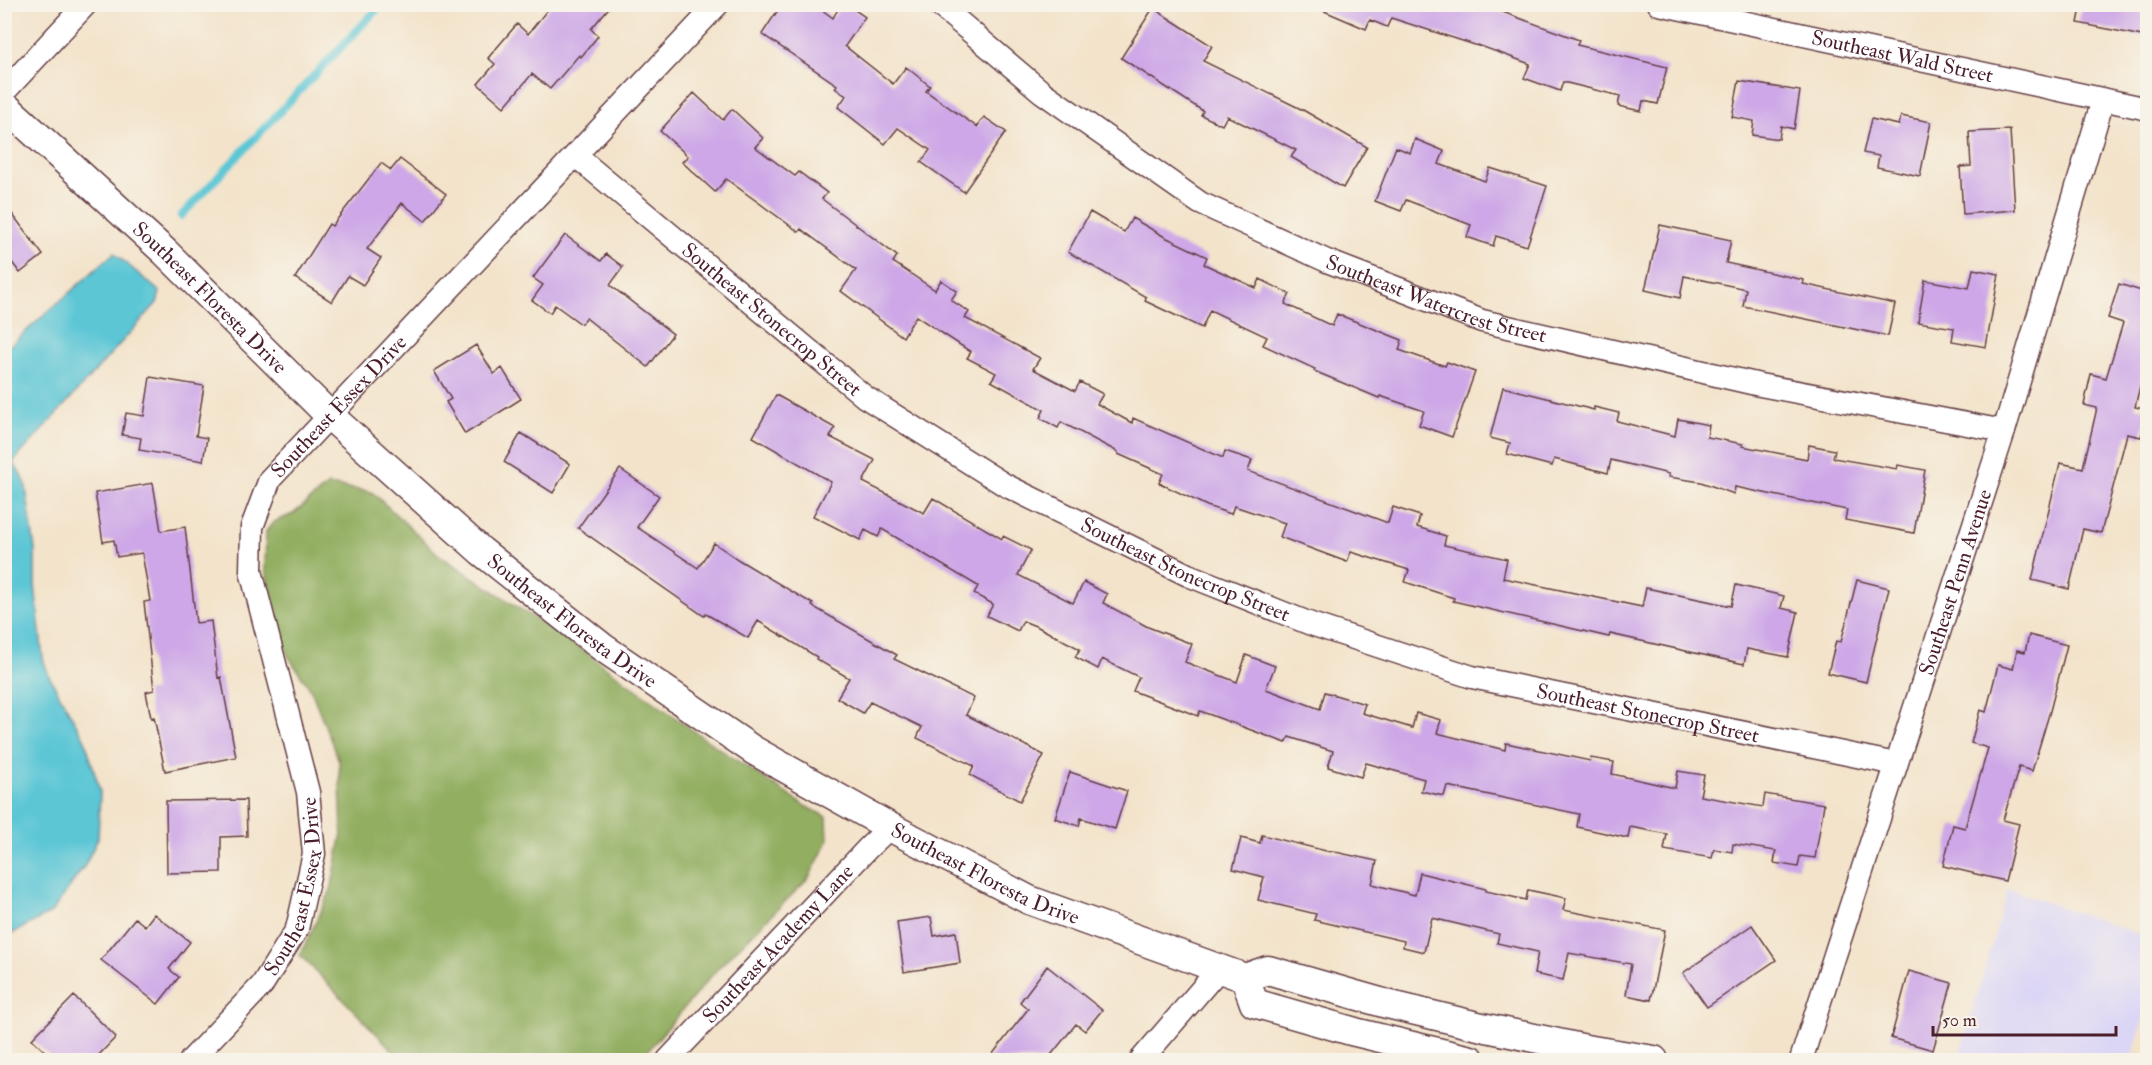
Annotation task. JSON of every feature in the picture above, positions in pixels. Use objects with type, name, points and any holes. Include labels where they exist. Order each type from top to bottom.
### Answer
[{"type":"street","points":[[4,92],[86,4]]},
{"type":"street","name":"Southeast Essex Drive","points":[[192,1060],[261,986],[297,929],[314,854],[308,792],[251,571],[252,527],[270,479],[718,4]]},
{"type":"street","name":"Southeast Watercrest Street","points":[[938,4],[1042,92],[1200,203],[1327,261],[1482,321],[1760,385],[2004,431]]},
{"type":"street","name":"Southeast Wald Street","points":[[1659,4],[2148,109]]},
{"type":"street","name":"Southeast Penn Avenue","points":[[1801,1060],[2004,431],[2103,100]]},
{"type":"street","name":"Southeast Floresta Drive","points":[[4,105],[165,252],[330,416],[481,551],[602,647],[753,750],[890,827],[1029,900],[1232,973]]},
{"type":"street","name":"Southeast Stonecrop Street","points":[[576,156],[865,397],[1005,484],[1188,575],[1311,624],[1472,677],[1896,764]]},
{"type":"street","name":"Southeast Academy Lane","points":[[668,1060],[890,827]]},
{"type":"street","points":[[1141,1060],[1232,973],[1268,970],[1387,1004],[1472,1024],[1586,1049],[1654,1060]]},
{"type":"street","points":[[1232,973],[1254,1003],[1355,1032],[1470,1060]]},
{"type":"shaded area","points":[[2008,889],[2147,937],[2147,1007],[2131,1060],[1958,1060]]},
{"type":"green space","points":[[328,485],[372,492],[439,555],[581,649],[705,739],[805,806],[827,817],[828,841],[808,879],[719,967],[640,1060],[402,1060],[300,955],[331,890],[342,833],[339,761],[311,690],[288,656],[265,570],[266,531],[274,522],[293,514]]},
{"type":"water","points":[[114,253],[160,292],[157,303],[13,462],[25,482],[35,550],[35,585],[43,659],[49,676],[85,740],[100,791],[98,838],[85,865],[51,913],[5,937],[5,350]]},
{"type":"building","points":[[552,4],[612,4],[591,29],[598,36],[550,89],[532,74],[504,107],[478,84],[495,64],[488,58],[517,24],[528,34]]},
{"type":"building","points":[[782,4],[814,4],[833,18],[841,4],[846,4],[865,17],[845,46],[893,84],[906,67],[930,86],[926,91],[977,127],[984,117],[1006,132],[964,192],[921,162],[930,150],[898,128],[885,144],[838,107],[846,96],[835,88],[837,85],[762,34]]},
{"type":"building","points":[[1308,4],[1481,4],[1579,40],[1577,45],[1667,67],[1658,104],[1643,101],[1641,111],[1618,106],[1620,96],[1563,82],[1560,91],[1524,78],[1530,64],[1478,45],[1391,18],[1387,27],[1370,20],[1366,29]]},
{"type":"building","points":[[2082,4],[2148,4],[2142,36],[2078,23]]},
{"type":"building","points":[[1153,8],[1212,46],[1203,61],[1303,110],[1367,147],[1343,188],[1291,157],[1296,150],[1227,116],[1222,125],[1201,115],[1203,111],[1121,58]]},
{"type":"building","points":[[1739,81],[1800,91],[1794,129],[1781,126],[1779,139],[1752,135],[1754,121],[1732,117]]},
{"type":"building","points":[[694,93],[723,120],[732,109],[763,138],[755,147],[795,176],[799,172],[827,193],[822,199],[897,256],[893,262],[935,290],[941,280],[957,291],[951,300],[969,312],[965,318],[1040,358],[1033,369],[1075,391],[1080,382],[1103,394],[1097,404],[1132,423],[1133,418],[1223,458],[1225,451],[1252,460],[1248,471],[1388,523],[1393,507],[1420,516],[1417,527],[1446,536],[1444,545],[1507,559],[1503,578],[1642,607],[1646,588],[1731,606],[1736,585],[1784,596],[1781,608],[1798,612],[1788,657],[1747,649],[1744,664],[1610,634],[1609,637],[1453,601],[1454,598],[1405,582],[1409,570],[1351,552],[1347,562],[1280,537],[1285,523],[1234,506],[1231,514],[1207,506],[1159,483],[1163,474],[1118,454],[1061,422],[1058,428],[1040,418],[1044,410],[991,381],[996,373],[967,358],[971,352],[916,316],[903,337],[841,291],[856,270],[801,229],[799,232],[726,179],[715,192],[682,162],[688,156],[660,131]]},
{"type":"building","points":[[1901,116],[1931,122],[1920,176],[1877,167],[1879,156],[1863,153],[1871,119],[1899,125]]},
{"type":"building","points":[[2010,130],[2015,210],[1963,214],[1960,167],[1971,166],[1969,132]]},
{"type":"building","points":[[1415,139],[1444,151],[1439,164],[1485,181],[1490,168],[1547,186],[1527,246],[1496,236],[1493,246],[1467,237],[1471,225],[1406,200],[1401,211],[1375,201],[1396,147],[1410,153]]},
{"type":"building","points":[[400,159],[446,194],[425,221],[402,203],[367,249],[381,258],[363,285],[348,276],[332,302],[295,278],[329,224],[332,226],[381,163],[391,170]]},
{"type":"building","points":[[4,203],[43,255],[20,273],[4,252]]},
{"type":"building","points":[[1090,212],[1124,232],[1132,218],[1207,257],[1204,264],[1256,288],[1260,279],[1290,294],[1285,304],[1332,326],[1337,314],[1402,340],[1399,350],[1445,366],[1447,362],[1475,372],[1452,437],[1419,425],[1424,411],[1380,396],[1379,398],[1314,371],[1315,369],[1263,345],[1267,337],[1210,310],[1202,328],[1145,301],[1146,297],[1068,252]]},
{"type":"building","points":[[1660,225],[1731,240],[1726,263],[1804,280],[1803,284],[1895,304],[1888,336],[1743,306],[1746,289],[1684,276],[1680,298],[1645,290]]},
{"type":"building","points":[[565,235],[601,261],[606,254],[623,267],[610,285],[673,334],[648,367],[586,318],[581,324],[555,305],[550,313],[532,300],[543,285],[533,278]]},
{"type":"building","points":[[1973,269],[1999,274],[1986,347],[1952,341],[1954,328],[1918,322],[1925,280],[1969,288]]},
{"type":"building","points":[[2119,284],[2148,293],[2148,370],[2144,369],[2135,407],[2148,410],[2148,412],[2141,437],[2127,434],[2101,533],[2083,529],[2069,589],[2032,580],[2060,463],[2083,468],[2097,408],[2084,405],[2091,374],[2106,378],[2123,323],[2108,318]]},
{"type":"building","points":[[476,345],[494,374],[502,368],[521,399],[465,434],[446,402],[451,399],[434,371]]},
{"type":"building","points":[[150,377],[204,386],[196,436],[207,438],[203,461],[139,450],[141,438],[122,435],[126,413],[144,416]]},
{"type":"building","points":[[1503,387],[1594,410],[1594,407],[1619,413],[1617,421],[1675,436],[1678,419],[1709,425],[1707,437],[1743,444],[1742,446],[1807,459],[1809,445],[1835,450],[1833,458],[1897,469],[1898,465],[1925,470],[1914,533],[1845,520],[1847,510],[1735,487],[1734,494],[1701,482],[1668,477],[1669,474],[1611,460],[1608,473],[1554,459],[1552,466],[1507,454],[1510,443],[1490,438]]},
{"type":"building","points":[[776,395],[835,428],[830,437],[875,460],[863,482],[924,513],[933,498],[1002,539],[1003,536],[1031,550],[1018,575],[1073,603],[1084,582],[1107,594],[1103,603],[1148,627],[1192,644],[1185,662],[1237,682],[1246,655],[1275,666],[1266,689],[1320,709],[1325,692],[1365,704],[1362,713],[1412,728],[1416,713],[1441,720],[1437,733],[1505,750],[1506,743],[1590,761],[1591,758],[1614,762],[1612,774],[1675,788],[1678,771],[1704,775],[1700,796],[1763,807],[1765,794],[1824,804],[1815,858],[1800,856],[1798,867],[1774,863],[1776,851],[1733,844],[1732,852],[1714,849],[1712,858],[1664,850],[1667,834],[1630,827],[1628,838],[1577,827],[1579,814],[1447,786],[1444,796],[1421,791],[1424,779],[1366,763],[1361,777],[1328,767],[1333,751],[1289,737],[1286,743],[1200,711],[1198,716],[1133,691],[1139,677],[1102,659],[1098,669],[1075,657],[1080,649],[1038,627],[1023,621],[1018,631],[987,616],[993,604],[974,594],[978,586],[882,529],[878,537],[865,530],[860,540],[813,516],[831,482],[753,437]]},
{"type":"building","points":[[521,433],[570,464],[553,493],[504,462]]},
{"type":"building","points":[[620,469],[659,496],[637,527],[698,568],[714,543],[813,604],[812,606],[897,655],[894,659],[974,698],[966,715],[1044,755],[1020,801],[970,775],[974,766],[917,738],[922,727],[870,702],[863,713],[837,698],[849,678],[816,659],[817,657],[758,621],[748,638],[706,614],[704,616],[578,528]]},
{"type":"building","points":[[153,483],[161,531],[185,527],[196,623],[211,621],[218,678],[221,677],[236,757],[165,771],[154,717],[151,718],[146,692],[154,690],[144,602],[150,601],[142,553],[117,557],[114,540],[103,542],[95,493]]},
{"type":"building","points":[[1857,580],[1889,588],[1866,682],[1828,673],[1836,641],[1841,642]]},
{"type":"building","points":[[2029,635],[2067,645],[2032,771],[2019,767],[2003,820],[2019,824],[2005,881],[1943,866],[1953,825],[1965,828],[1988,748],[1971,743],[1980,710],[1986,712],[1998,665],[2013,669],[2017,650],[2025,652]]},
{"type":"building","points":[[1070,772],[1127,791],[1115,829],[1081,818],[1079,826],[1055,818]]},
{"type":"building","points":[[246,800],[247,836],[221,837],[221,872],[167,873],[166,801]]},
{"type":"building","points":[[1262,835],[1377,861],[1372,884],[1415,895],[1420,873],[1526,900],[1528,890],[1566,898],[1563,910],[1665,930],[1651,1000],[1626,995],[1631,964],[1569,953],[1563,980],[1534,974],[1538,952],[1497,943],[1499,934],[1432,918],[1424,952],[1403,947],[1404,941],[1314,920],[1316,914],[1258,900],[1264,877],[1233,869],[1241,838],[1260,843]]},
{"type":"building","points":[[154,914],[190,942],[169,969],[179,977],[158,1004],[101,960],[135,918],[145,926]]},
{"type":"building","points":[[931,917],[934,936],[956,932],[960,963],[904,972],[897,922]]},
{"type":"building","points":[[1752,925],[1776,960],[1707,1007],[1683,973]]},
{"type":"building","points":[[1047,966],[1102,1010],[1085,1031],[1076,1024],[1047,1060],[988,1060],[1028,1009],[1020,1002]]},
{"type":"building","points":[[1909,971],[1952,983],[1933,1050],[1891,1038]]},
{"type":"building","points":[[74,996],[116,1037],[94,1060],[54,1060],[32,1039]]},
{"type":"waterway","points":[[181,216],[382,4]]}]
